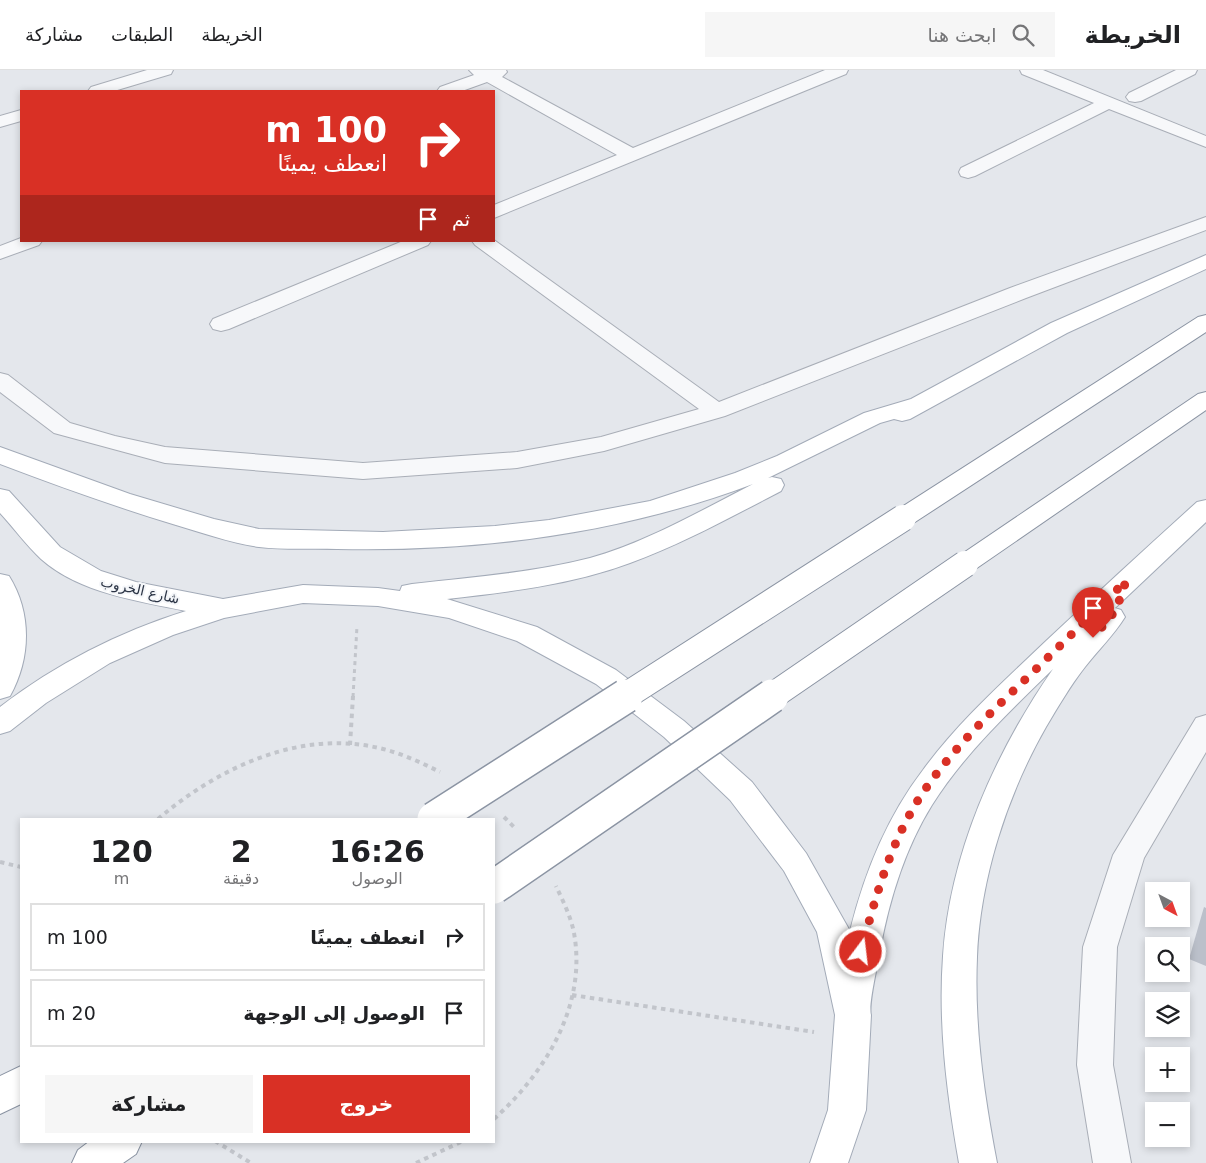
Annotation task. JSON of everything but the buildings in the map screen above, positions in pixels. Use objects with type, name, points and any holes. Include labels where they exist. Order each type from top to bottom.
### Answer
[{"type":"main road","points":[[368,596],[558,575],[597,565],[634,552],[698,523],[858,440],[1059,328],[1206,261]]},
{"type":"main road","points":[[436,818],[1206,322]]},
{"type":"main road","points":[[495,886],[1206,398]]},
{"type":"main road","points":[[0,455],[40,471],[171,516],[259,538],[412,540],[495,535],[549,529],[652,509],[700,495],[744,479],[786,461],[864,422],[917,406]]},
{"type":"main road","name":"شارع الخروب","points":[[0,497],[51,553],[92,578],[128,589],[222,609]]},
{"type":"main road","points":[[829,1163],[847,1110],[861,952],[876,896],[895,845],[920,798],[948,758],[981,722],[1126,581],[1206,508]]},
{"type":"main road","points":[[978,1163],[965,1079],[960,955],[969,898],[977,864],[997,803],[1019,749],[1070,665],[1116,610],[1126,581]]},
{"type":"main road","points":[[0,583],[8,599],[13,618],[14,637],[11,656],[0,688]]},
{"type":"main road","points":[[0,723],[36,695],[100,656],[163,628],[222,609],[303,594],[368,596],[451,609],[527,634],[606,678],[674,728],[741,791],[796,862],[833,930],[853,1026]]},
{"type":"main road","points":[[0,1097],[20,1084]]},
{"type":"main road","points":[[91,1163],[120,1143]]},
{"type":"street","points":[[101,90],[165,70]]},
{"type":"street","points":[[448,90],[482,73],[505,70]]},
{"type":"street","points":[[495,212],[840,70]]},
{"type":"street","points":[[1028,70],[1206,142]]},
{"type":"street","points":[[1136,97],[1189,70]]},
{"type":"street","points":[[482,73],[631,156]]},
{"type":"street","points":[[968,172],[1108,103]]},
{"type":"street","points":[[0,122],[20,115]]},
{"type":"street","points":[[0,380],[62,428],[165,455],[364,471],[491,463],[549,456],[604,444],[717,411],[1018,293],[1206,223]]},
{"type":"street","points":[[0,253],[29,242]]},
{"type":"street","points":[[221,324],[419,242]]},
{"type":"street","points":[[483,242],[717,411]]},
{"type":"street","points":[[1112,1163],[1095,1064],[1100,947],[1129,855],[1206,726]]},
{"type":"path","points":[[350,745],[368,596]]},
{"type":"path","points":[[159,818],[183,797],[209,779],[264,756],[292,748],[350,745],[377,748],[415,760],[442,773]]},
{"type":"path","points":[[498,811],[518,831]]},
{"type":"path","points":[[0,862],[20,867]]},
{"type":"path","points":[[495,1118],[529,1084],[549,1055],[564,1025],[572,994],[576,964],[574,934],[568,912],[553,880]]},
{"type":"path","points":[[572,994],[853,1026]]},
{"type":"path","points":[[218,1143],[251,1163]]},
{"type":"path","points":[[416,1163],[458,1143]]},
{"type":"route","points":[[861,952],[876,896],[895,845],[920,798],[948,758],[981,722],[1126,581],[1116,610],[1093,638]]}]
